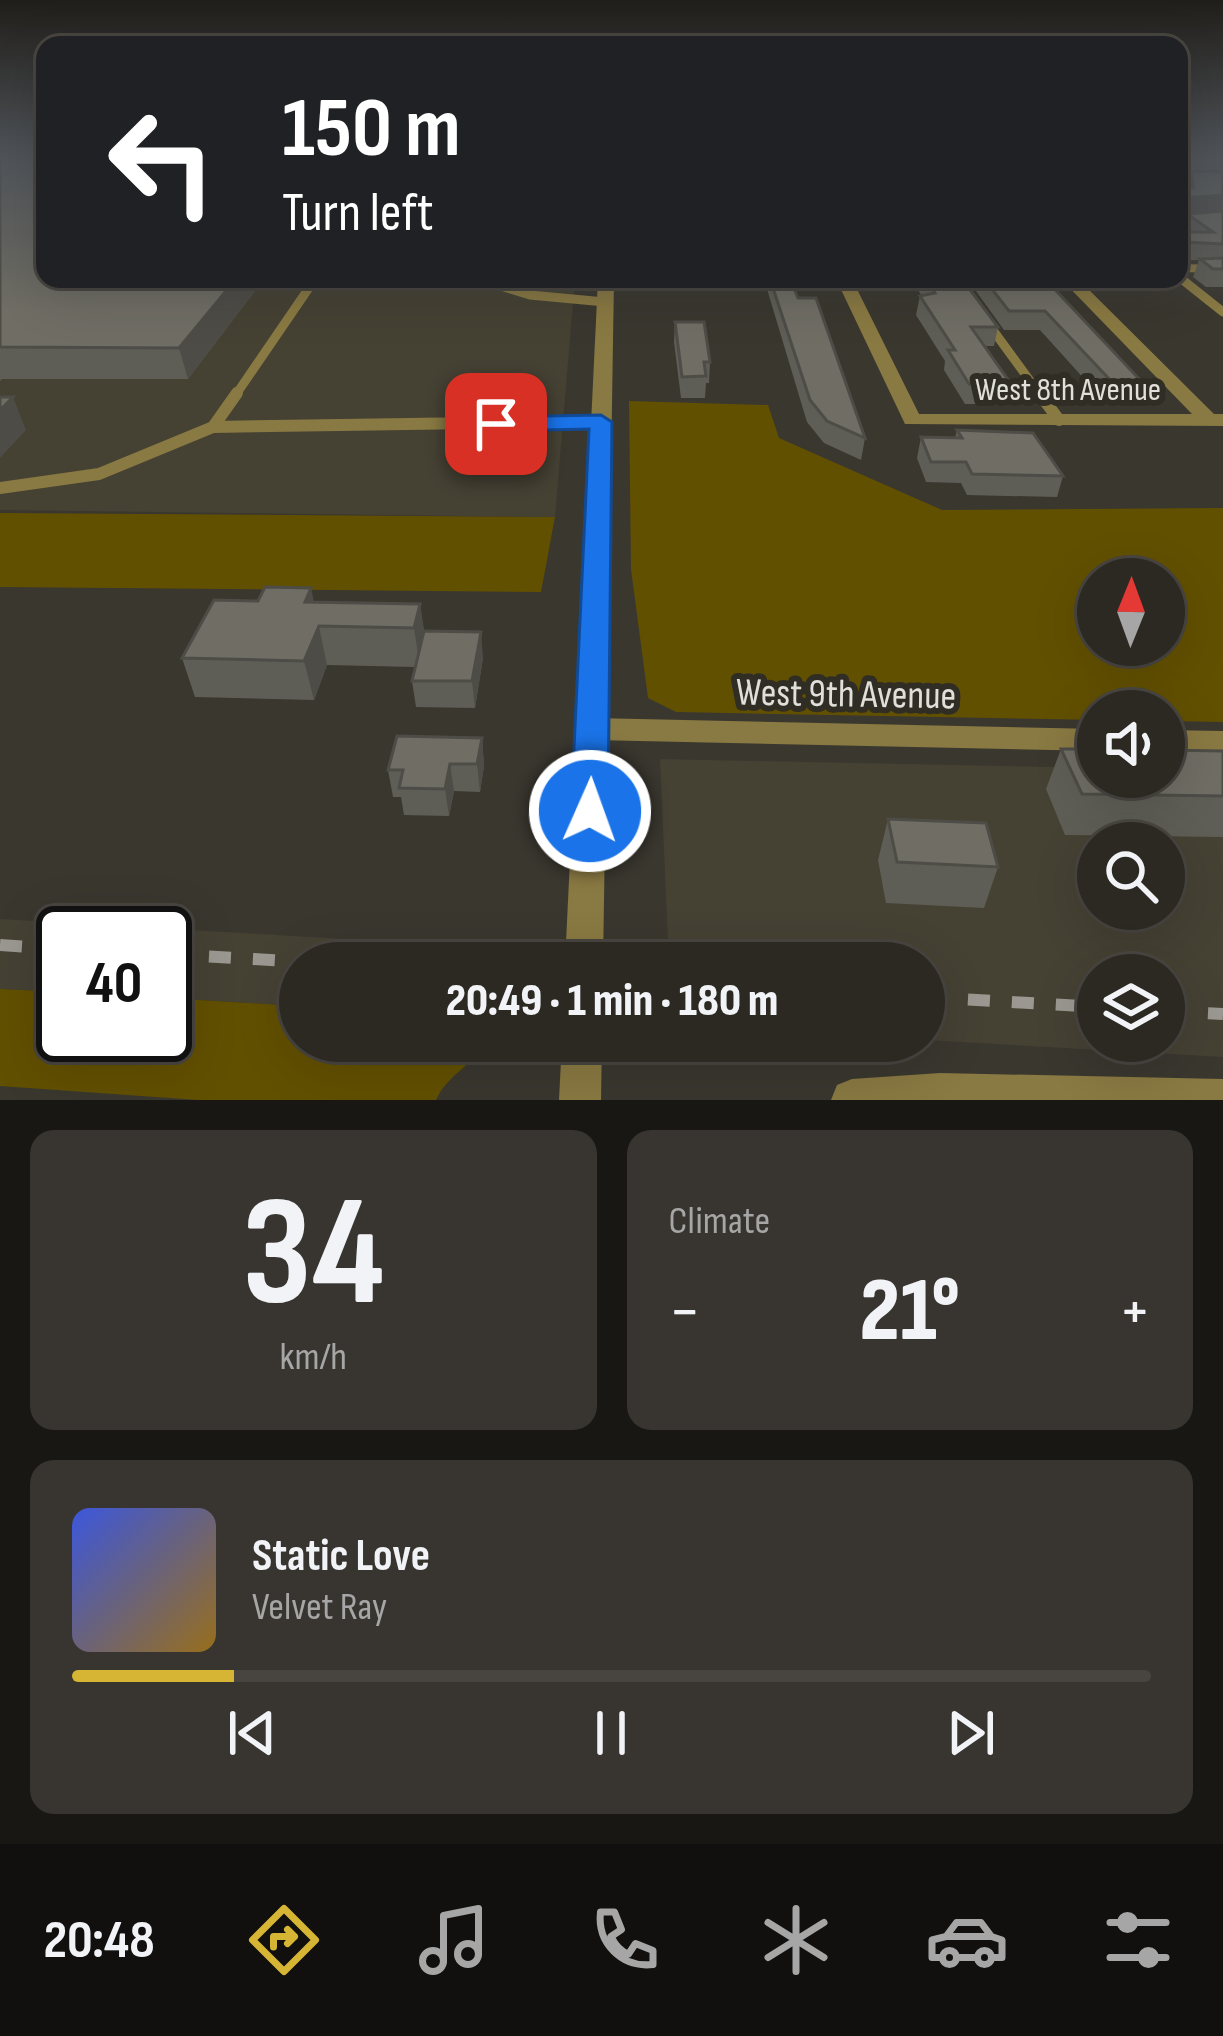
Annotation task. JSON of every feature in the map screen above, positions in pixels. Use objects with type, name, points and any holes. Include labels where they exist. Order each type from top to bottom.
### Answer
[{"type":"street","points":[[1188,272],[1223,268]]},
{"type":"street","name":"West 8th Avenue","points":[[848,288],[912,420],[1216,420]]},
{"type":"street","points":[[1078,288],[1216,420]]},
{"type":"street","points":[[585,942],[606,290]]},
{"type":"street","name":"West 9th Avenue","points":[[592,729],[1077,740]]},
{"type":"street","points":[[1185,741],[1223,742]]},
{"type":"street","points":[[580,1100],[581,1062]]},
{"type":"street","points":[[852,1100],[1223,1100]]},
{"type":"lane","points":[[1188,281],[1223,312]]},
{"type":"lane","points":[[213,427],[309,288]]},
{"type":"lane","points":[[507,288],[530,295],[606,290]]},
{"type":"lane","points":[[983,316],[1059,420]]},
{"type":"lane","points":[[0,488],[99,474],[213,427],[601,422]]},
{"type":"shaded area","points":[[0,207],[19,207],[36,254],[36,288],[574,288],[555,517],[0,510]]},
{"type":"shaded area","points":[[629,401],[768,405],[779,438],[942,510],[1223,508],[1223,722],[1185,721],[1185,690],[1077,690],[1077,720],[676,712],[648,698],[631,569]]},
{"type":"shaded area","points":[[0,513],[555,517],[541,592],[0,587]]},
{"type":"shaded area","points":[[660,759],[1077,768],[1077,798],[1185,798],[1185,773],[1223,771],[1223,1057],[1185,1055],[1185,954],[1077,954],[1077,1049],[945,1041],[945,942],[668,942]]},
{"type":"shaded area","points":[[0,919],[36,921],[36,991],[0,989]]},
{"type":"shaded area","points":[[192,930],[397,942],[279,942],[279,1005],[192,1000]]},
{"type":"shaded area","points":[[0,989],[36,991],[36,1062],[192,1062],[192,1000],[279,1005],[279,1062],[469,1062],[436,1100],[198,1100],[0,1086]]},
{"type":"building","points":[[0,207],[36,207],[36,288],[229,288],[179,348],[0,347]]},
{"type":"building","points":[[1223,211],[1223,244],[1188,242],[1188,232],[1213,232],[1188,214]]},
{"type":"building","points":[[1223,258],[1223,269],[1213,269],[1200,259]]},
{"type":"building","points":[[773,288],[794,288],[798,298],[816,298],[865,438],[827,421],[810,400]]},
{"type":"building","points":[[932,288],[969,288],[998,327],[971,327],[1011,384],[969,384],[948,350],[955,350],[920,296],[935,293]]},
{"type":"building","points":[[991,288],[1053,288],[1142,382],[1112,382],[1045,311],[1009,311]]},
{"type":"building","points":[[675,322],[704,322],[710,362],[704,362],[706,376],[682,377]]},
{"type":"building","points":[[957,430],[1033,433],[1063,476],[972,474],[966,462],[931,462],[921,437],[962,438]]},
{"type":"building","points":[[265,587],[311,588],[305,602],[420,604],[414,628],[319,626],[304,661],[182,658],[214,600],[258,601]]},
{"type":"building","points":[[424,631],[481,632],[472,681],[412,681]]},
{"type":"building","points":[[397,736],[482,738],[477,764],[450,764],[445,789],[399,788],[403,770],[388,770]]},
{"type":"building","points":[[1061,749],[1077,749],[1077,783]]},
{"type":"building","points":[[1185,750],[1223,751],[1223,796],[1185,795]]},
{"type":"building","points":[[888,819],[986,823],[998,867],[897,862]]},
{"type":"railway","points":[[0,945],[36,947]]},
{"type":"railway","points":[[192,956],[279,960]]},
{"type":"railway","points":[[945,998],[1077,1006]]},
{"type":"railway","points":[[1185,1012],[1223,1014]]},
{"type":"route","points":[[496,424],[601,422],[590,811]]}]
